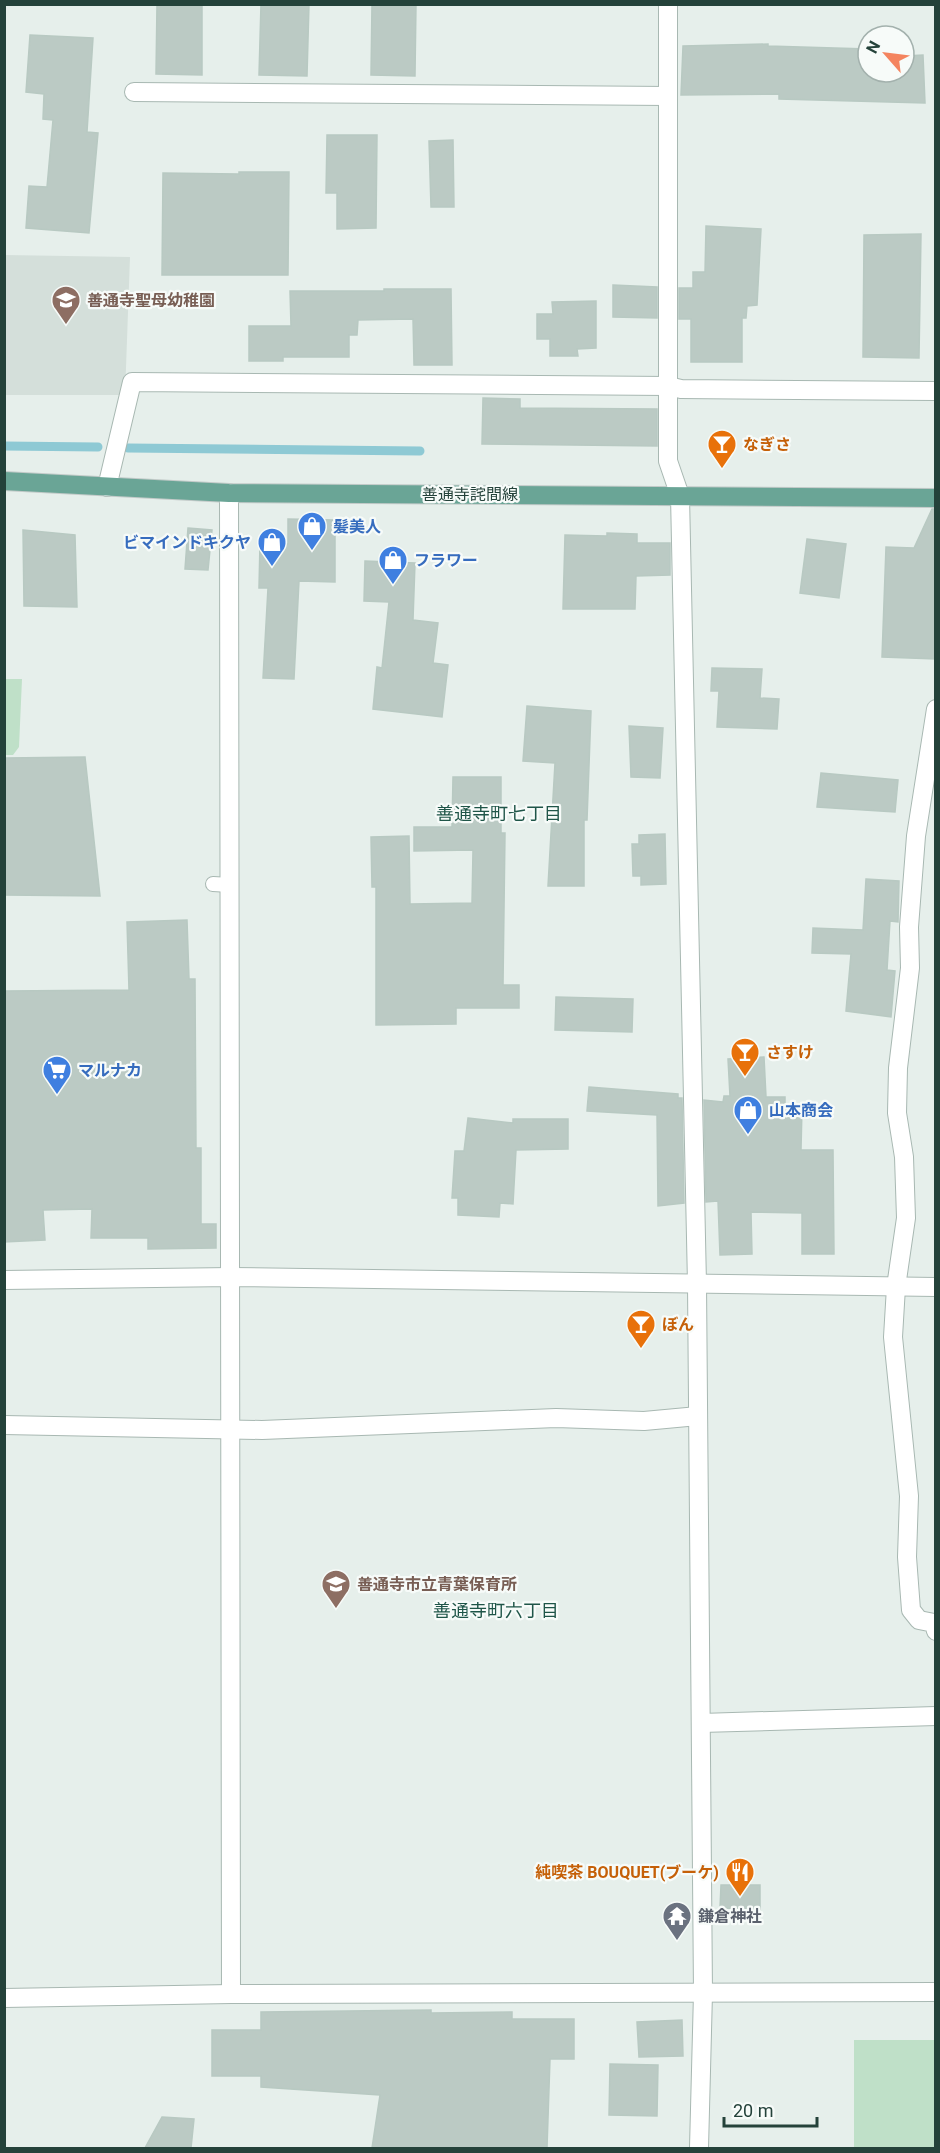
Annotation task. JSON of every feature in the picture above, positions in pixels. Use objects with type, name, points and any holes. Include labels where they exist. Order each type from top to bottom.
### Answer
[{"type":"main road","name":"善通寺詫間線","points":[[4,481],[229,493],[936,498]]},
{"type":"street","points":[[668,4],[668,461],[680,496],[697,1284],[703,1993],[699,2148]]},
{"type":"street","points":[[134,92],[668,96]]},
{"type":"street","points":[[107,487],[132,382],[668,386],[681,389],[936,391]]},
{"type":"street","points":[[229,493],[222,884],[231,1277],[231,1994]]},
{"type":"street","points":[[936,709],[916,836],[909,927],[910,968],[898,1068],[897,1113],[904,1157],[906,1218],[896,1287],[893,1338],[909,1496],[907,1557],[911,1610],[919,1620],[934,1623],[936,1631]]},
{"type":"street","points":[[4,1280],[231,1277],[936,1287]]},
{"type":"street","points":[[4,1425],[231,1430],[556,1419],[644,1421],[698,1416]]},
{"type":"street","points":[[701,1723],[936,1716]]},
{"type":"street","points":[[4,1998],[231,1994],[936,1992]]},
{"type":"shaded area","name":"善通寺聖母幼稚園","points":[[5,255],[130,257],[125,395],[5,395]]},
{"type":"green space","points":[[4,650],[6,679],[22,679],[19,747],[13,755],[5,755]]},
{"type":"green space","points":[[854,2040],[935,2040],[935,2148],[854,2148]]},
{"type":"building","points":[[157,4],[202,4],[202,75],[156,74]]},
{"type":"building","points":[[261,4],[309,4],[307,76],[259,75]]},
{"type":"building","points":[[372,4],[416,4],[415,76],[371,75]]},
{"type":"building","points":[[30,35],[93,38],[87,132],[98,133],[89,233],[26,228],[29,186],[47,187],[53,120],[43,119],[44,94],[26,92]]},
{"type":"building","points":[[768,44],[768,46],[856,49],[856,84],[916,84],[916,55],[923,55],[925,103],[779,99],[779,94],[681,95],[683,46]]},
{"type":"building","points":[[327,135],[377,135],[376,228],[337,229],[337,193],[326,193]]},
{"type":"building","points":[[453,140],[454,207],[431,207],[429,141]]},
{"type":"building","points":[[239,172],[289,172],[288,275],[162,275],[163,173],[239,174]]},
{"type":"building","points":[[706,226],[761,229],[757,305],[747,306],[746,318],[742,318],[742,362],[691,362],[691,319],[679,319],[679,288],[693,288],[693,272],[705,272]]},
{"type":"building","points":[[921,234],[919,358],[863,357],[864,235]]},
{"type":"building","points":[[613,285],[657,287],[657,318],[613,317]]},
{"type":"building","points":[[384,289],[451,289],[452,365],[414,365],[413,319],[358,320],[357,335],[349,335],[349,357],[283,357],[283,361],[249,361],[249,326],[291,326],[290,291],[384,291]]},
{"type":"building","points":[[596,301],[596,348],[577,349],[578,356],[550,356],[550,339],[537,339],[537,314],[553,314],[552,302]]},
{"type":"building","points":[[483,398],[520,399],[520,408],[657,409],[657,446],[482,444]]},
{"type":"building","points":[[932,509],[936,509],[936,659],[882,657],[886,547],[914,548]]},
{"type":"building","points":[[288,519],[335,520],[335,582],[299,581],[294,679],[263,678],[268,588],[259,588],[260,543],[288,544]]},
{"type":"building","points":[[188,528],[212,530],[208,570],[185,569]]},
{"type":"building","points":[[23,530],[75,535],[77,607],[24,606]]},
{"type":"building","points":[[607,533],[637,534],[637,543],[670,543],[670,575],[636,576],[635,609],[563,609],[565,535],[607,536]]},
{"type":"building","points":[[807,539],[846,544],[839,598],[800,593]]},
{"type":"building","points":[[365,561],[415,563],[413,620],[438,623],[433,663],[448,665],[442,717],[373,709],[377,667],[382,668],[389,602],[364,601]]},
{"type":"building","points":[[712,668],[762,669],[760,698],[779,699],[777,729],[717,727],[719,691],[711,691]]},
{"type":"building","points":[[527,706],[591,711],[587,820],[584,820],[584,886],[548,886],[555,763],[523,761]]},
{"type":"building","points":[[629,726],[663,728],[660,778],[631,777]]},
{"type":"building","points":[[85,757],[100,896],[5,895],[5,758]]},
{"type":"building","points":[[821,773],[898,780],[895,812],[817,807]]},
{"type":"building","points":[[453,777],[501,777],[501,833],[505,833],[503,985],[519,985],[519,1008],[456,1008],[456,1024],[376,1025],[376,887],[372,887],[371,837],[409,836],[410,904],[472,903],[473,850],[414,851],[414,827],[452,827]]},
{"type":"building","points":[[665,834],[666,884],[641,885],[641,876],[633,876],[632,844],[639,844],[639,835]]},
{"type":"building","points":[[866,879],[899,881],[898,922],[890,921],[887,970],[895,971],[891,1017],[846,1011],[851,954],[812,953],[813,928],[863,930]]},
{"type":"building","points":[[187,920],[189,979],[195,979],[196,1148],[201,1148],[201,1224],[216,1224],[216,1248],[148,1249],[148,1238],[91,1238],[92,1209],[43,1210],[45,1240],[4,1242],[4,991],[129,990],[127,922]]},
{"type":"building","points":[[556,997],[633,999],[632,1032],[555,1030]]},
{"type":"building","points":[[764,1057],[766,1097],[785,1097],[785,1107],[802,1108],[801,1150],[833,1150],[834,1254],[802,1254],[802,1213],[751,1212],[752,1254],[720,1255],[718,1201],[706,1202],[704,1100],[723,1102],[724,1096],[730,1096],[728,1059]]},
{"type":"building","points":[[589,1087],[678,1094],[678,1098],[682,1098],[684,1203],[658,1206],[657,1115],[587,1111]]},
{"type":"building","points":[[468,1118],[513,1123],[513,1119],[568,1119],[568,1149],[516,1150],[513,1204],[500,1203],[499,1217],[458,1215],[458,1198],[452,1198],[455,1151],[464,1151]]},
{"type":"building","name":"純喫茶 BOUQUET(ブーケ)","points":[[721,1885],[760,1885],[760,1909],[720,1908]]},
{"type":"building","points":[[431,2010],[431,2013],[512,2012],[512,2019],[574,2019],[574,2059],[550,2059],[547,2148],[372,2148],[380,2095],[261,2087],[261,2076],[212,2076],[212,2030],[261,2030],[261,2012]]},
{"type":"building","points":[[682,2020],[683,2056],[639,2057],[637,2022]]},
{"type":"building","points":[[610,2064],[658,2065],[657,2116],[609,2115]]},
{"type":"building","points":[[162,2117],[194,2119],[191,2148],[145,2148]]},
{"type":"waterway","points":[[4,446],[98,447]]},
{"type":"waterway","points":[[128,448],[420,451]]},
{"type":"place","name":"善通寺聖母幼稚園","points":[[66,326]]},
{"type":"place","name":"なぎさ","points":[[722,470]]},
{"type":"place","name":"髪美人","points":[[312,552]]},
{"type":"place","name":"ビマインドキクヤ","points":[[272,568]]},
{"type":"place","name":"フラワー","points":[[393,586]]},
{"type":"place","name":"さすけ","points":[[745,1078]]},
{"type":"place","name":"マルナカ","points":[[57,1096]]},
{"type":"place","name":"山本商会","points":[[748,1136]]},
{"type":"place","name":"ぼん","points":[[641,1350]]},
{"type":"place","name":"善通寺市立青葉保育所","points":[[336,1610]]},
{"type":"place","name":"純喫茶 BOUQUET(ブーケ)","points":[[740,1898]]},
{"type":"place","name":"鎌倉神社","points":[[677,1942]]},
{"type":"district","name":"善通寺町七丁目","points":[[499,813]]},
{"type":"district","name":"善通寺町六丁目","points":[[496,1610]]}]
